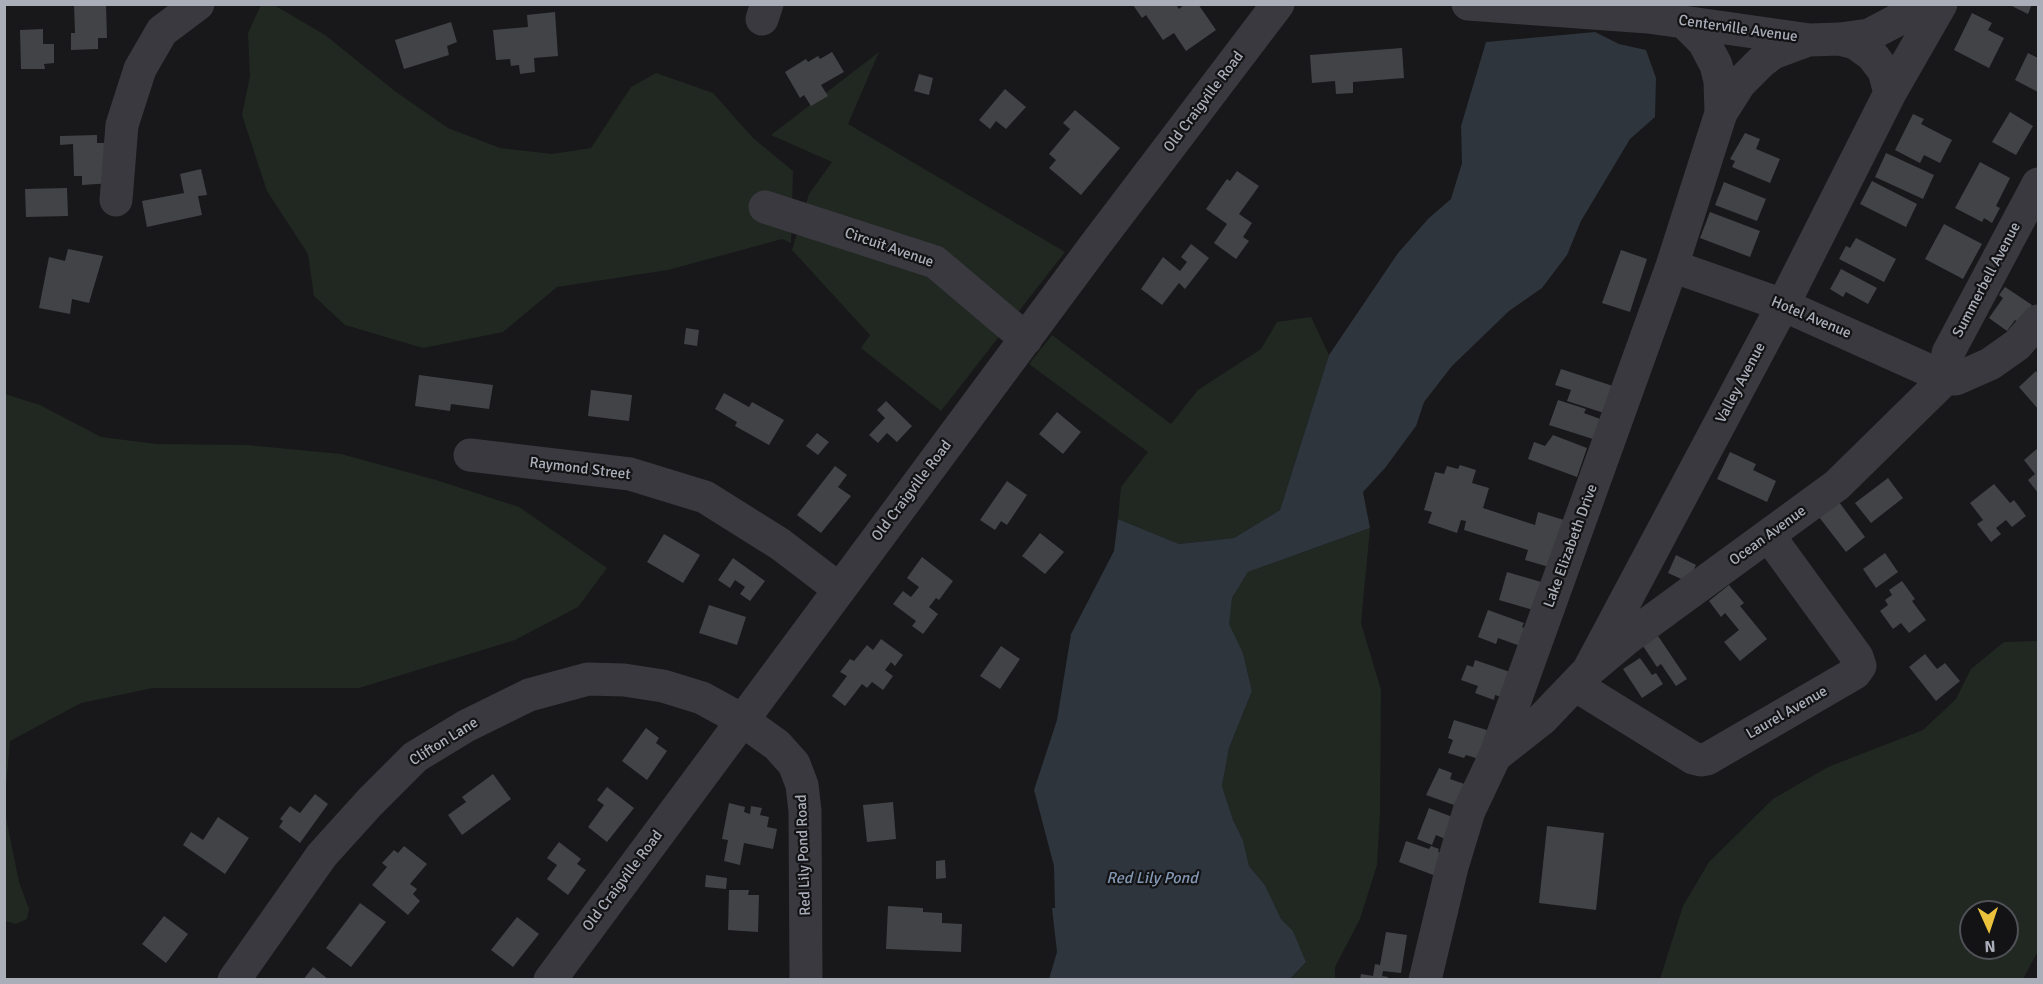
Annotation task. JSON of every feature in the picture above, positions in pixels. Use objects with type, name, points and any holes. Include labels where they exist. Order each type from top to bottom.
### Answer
[{"type":"street","points":[[116,200],[123,125],[140,69],[162,31],[198,4]]},
{"type":"street","name":"Old Craigville Road","points":[[550,980],[839,589],[1278,4]]},
{"type":"street","name":"Centerville Avenue","points":[[1468,4],[1684,22],[1825,39],[1869,34],[1928,4]]},
{"type":"street","name":"Valley Avenue","points":[[1581,678],[1783,305],[1890,93],[1941,4]]},
{"type":"street","name":"Lake Elizabeth Drive","points":[[1684,22],[1704,42],[1716,64],[1720,81],[1721,113]]},
{"type":"street","points":[[1825,39],[1855,43],[1872,55],[1884,71],[1890,93]]},
{"type":"street","name":"Lake Elizabeth Drive","points":[[1425,980],[1452,867],[1469,811],[1495,756],[1672,266],[1721,113],[1740,83],[1773,53],[1825,39]]},
{"type":"street","name":"Summerbell Avenue","points":[[1946,378],[1948,353],[2038,184]]},
{"type":"street","name":"Circuit Avenue","points":[[765,207],[935,262],[1026,339]]},
{"type":"street","name":"Hotel Avenue","points":[[1672,266],[1783,305],[1946,378]]},
{"type":"street","points":[[1946,378],[1956,380],[1979,371],[2017,345],[2038,321]]},
{"type":"street","name":"Ocean Avenue","points":[[1495,756],[1542,719],[1581,678],[1654,618],[1848,476],[1946,378]]},
{"type":"street","name":"Raymond Street","points":[[470,455],[630,474],[705,497],[780,544],[839,589]]},
{"type":"street","name":"Laurel Avenue","points":[[1581,678],[1693,758],[1701,760],[1707,759],[1855,673],[1860,666],[1857,657],[1769,536]]},
{"type":"street","name":"Clifton Lane","points":[[234,980],[322,855],[370,802],[415,757],[466,726],[529,695],[588,679],[624,680],[663,686],[702,698],[742,720]]},
{"type":"street","name":"Red Lily Pond Road","points":[[742,720],[786,753],[794,764],[802,785],[806,829],[806,980]]},
{"type":"shaded area","points":[[261,5],[274,5],[325,35],[396,92],[448,128],[500,148],[552,154],[591,148],[631,87],[656,73],[713,93],[753,138],[793,171],[791,243],[782,239],[668,270],[557,287],[503,332],[423,348],[345,325],[314,296],[308,254],[267,191],[242,115],[250,76],[248,33]]},
{"type":"shaded area","points":[[879,52],[848,124],[1065,252],[941,411],[861,348],[870,335],[792,250],[809,194],[832,162],[771,135]]},
{"type":"shaded area","points":[[1311,317],[1329,355],[1280,510],[1234,538],[1179,544],[1118,519],[1121,487],[1148,452],[1029,364],[1052,335],[1171,424],[1198,390],[1261,349],[1277,322]]},
{"type":"shaded area","points":[[5,394],[40,405],[101,437],[157,444],[247,445],[341,454],[436,480],[519,507],[607,568],[578,607],[515,640],[359,688],[153,688],[81,703],[10,741],[5,798]]},
{"type":"shaded area","points":[[1370,528],[1361,623],[1381,690],[1380,814],[1377,865],[1360,919],[1335,967],[1335,979],[1290,979],[1306,962],[1293,931],[1281,919],[1265,885],[1249,866],[1243,840],[1233,820],[1222,786],[1229,748],[1252,691],[1243,653],[1228,624],[1232,598],[1248,572]]},
{"type":"shaded area","points":[[2038,641],[2038,951],[2023,979],[1660,979],[1683,906],[1709,862],[1773,799],[1828,767],[1923,730],[1956,699],[1971,669],[2004,642]]},
{"type":"shaded area","points":[[4,808],[19,882],[29,909],[27,919],[16,924],[5,921]]},
{"type":"water","name":"Red Lily Pond","points":[[1595,32],[1619,44],[1646,50],[1656,78],[1655,117],[1630,139],[1581,221],[1567,255],[1542,288],[1509,311],[1452,366],[1424,402],[1416,426],[1385,468],[1363,492],[1370,528],[1248,572],[1232,598],[1229,624],[1243,653],[1252,691],[1229,748],[1222,786],[1233,820],[1243,840],[1249,866],[1265,885],[1281,919],[1293,931],[1306,962],[1290,979],[1049,979],[1057,952],[1052,908],[1055,908],[1054,866],[1034,790],[1057,720],[1071,634],[1114,551],[1118,519],[1179,544],[1234,538],[1280,510],[1329,355],[1398,253],[1429,218],[1451,199],[1462,163],[1461,126],[1486,42]]},
{"type":"building","points":[[74,4],[106,4],[107,38],[98,38],[98,49],[71,50],[71,33],[75,33]]},
{"type":"building","points":[[1185,4],[1198,4],[1216,30],[1186,51],[1174,33],[1163,40],[1146,15],[1142,18],[1133,5],[1176,5],[1179,9]]},
{"type":"building","points":[[2008,4],[2032,4],[2028,14]]},
{"type":"building","points":[[555,12],[558,56],[534,58],[535,72],[520,74],[519,65],[511,66],[510,59],[496,60],[493,30],[528,27],[527,15]]},
{"type":"building","points":[[1972,13],[1992,23],[1988,30],[2004,38],[1989,68],[1954,50]]},
{"type":"building","points":[[451,22],[457,42],[447,46],[449,55],[404,69],[395,40]]},
{"type":"building","points":[[43,29],[43,44],[54,44],[54,63],[44,64],[45,69],[21,69],[20,30]]},
{"type":"building","points":[[1402,48],[1404,78],[1353,82],[1353,93],[1336,94],[1335,81],[1312,83],[1310,55]]},
{"type":"building","points":[[832,52],[844,72],[821,85],[828,96],[811,106],[804,95],[800,98],[785,72],[806,59],[808,62],[818,56],[820,59]]},
{"type":"building","points":[[2028,53],[2038,58],[2038,92],[2015,80]]},
{"type":"building","points":[[919,74],[933,78],[929,95],[914,91]]},
{"type":"building","points":[[1005,89],[1026,107],[1006,129],[996,121],[990,129],[979,120]]},
{"type":"building","points":[[1075,110],[1120,148],[1081,195],[1049,168],[1056,160],[1049,154],[1070,129],[1063,123]]},
{"type":"building","points":[[2010,112],[2033,126],[2016,155],[1992,142]]},
{"type":"building","points":[[1913,114],[1924,119],[1921,124],[1952,140],[1940,163],[1924,155],[1920,163],[1895,150]]},
{"type":"building","points":[[1745,133],[1760,139],[1756,149],[1780,159],[1770,183],[1732,167],[1735,161],[1730,159]]},
{"type":"building","points":[[97,135],[97,143],[105,143],[112,183],[82,185],[82,176],[74,176],[73,144],[60,145],[60,136]]},
{"type":"building","points":[[1886,153],[1934,175],[1923,199],[1875,177]]},
{"type":"building","points":[[1980,162],[2010,178],[1996,206],[2000,208],[1992,223],[1984,218],[1982,222],[1955,208]]},
{"type":"building","points":[[201,169],[207,195],[198,196],[202,215],[147,227],[142,201],[184,193],[180,174]]},
{"type":"building","points":[[1237,171],[1259,186],[1239,214],[1252,223],[1243,237],[1249,241],[1236,259],[1214,243],[1227,224],[1206,209],[1227,179],[1230,181]]},
{"type":"building","points":[[1872,181],[1917,204],[1906,227],[1860,204]]},
{"type":"building","points":[[1724,182],[1766,199],[1757,221],[1715,205]]},
{"type":"building","points":[[67,188],[68,216],[26,217],[25,189]]},
{"type":"building","points":[[1710,212],[1760,231],[1750,257],[1700,238]]},
{"type":"building","points":[[1944,224],[1982,244],[1963,279],[1925,259]]},
{"type":"building","points":[[1856,238],[1896,259],[1884,282],[1839,259],[1846,246],[1850,248]]},
{"type":"building","points":[[1191,244],[1209,258],[1185,289],[1179,283],[1162,305],[1141,289],[1163,257],[1180,271],[1187,262],[1181,257]]},
{"type":"building","points":[[68,249],[103,256],[89,303],[72,299],[70,314],[39,308],[49,257],[65,261]]},
{"type":"building","points":[[1621,250],[1647,259],[1630,312],[1602,303]]},
{"type":"building","points":[[1841,269],[1877,288],[1868,304],[1846,292],[1843,297],[1830,289]]},
{"type":"building","points":[[2005,287],[2032,305],[2019,323],[2015,320],[2007,331],[1989,318],[2003,298],[1999,295]]},
{"type":"building","points":[[686,328],[699,330],[697,346],[684,344]]},
{"type":"building","points":[[1561,369],[1616,387],[1607,414],[1567,401],[1571,390],[1555,385]]},
{"type":"building","points":[[2036,371],[2038,374],[2038,409],[2019,387]]},
{"type":"building","points":[[419,375],[493,385],[489,409],[451,404],[450,411],[415,406]]},
{"type":"building","points":[[591,390],[632,395],[629,421],[588,416]]},
{"type":"building","points":[[724,393],[749,407],[752,402],[784,420],[769,445],[735,426],[737,422],[715,409]]},
{"type":"building","points":[[1558,400],[1586,409],[1584,413],[1603,420],[1596,440],[1549,425]]},
{"type":"building","points":[[886,401],[912,426],[897,442],[887,433],[878,443],[869,435],[885,418],[877,410]]},
{"type":"building","points":[[1057,412],[1081,432],[1063,454],[1039,434]]},
{"type":"building","points":[[817,433],[829,442],[818,455],[806,446]]},
{"type":"building","points":[[1553,435],[1587,448],[1577,477],[1528,459],[1534,442],[1545,446]]},
{"type":"building","points":[[2038,448],[2038,493],[2028,480],[2035,474],[2024,460]]},
{"type":"building","points":[[1730,452],[1756,464],[1753,470],[1776,481],[1767,502],[1717,479]]},
{"type":"building","points":[[1460,465],[1476,470],[1472,483],[1489,488],[1483,508],[1535,525],[1538,512],[1564,520],[1549,567],[1525,560],[1528,550],[1464,530],[1466,521],[1461,520],[1457,533],[1428,523],[1432,512],[1424,510],[1435,472],[1444,474],[1447,466],[1458,469]]},
{"type":"building","points":[[835,466],[847,475],[838,487],[851,496],[821,533],[797,515]]},
{"type":"building","points":[[1888,478],[1903,498],[1871,523],[1855,503]]},
{"type":"building","points":[[1007,481],[1027,495],[1007,525],[1001,521],[995,530],[980,520]]},
{"type":"building","points":[[1994,484],[2010,503],[2014,500],[2026,516],[2012,527],[2006,520],[1996,528],[2001,534],[1991,542],[1977,524],[1983,520],[1970,503]]},
{"type":"building","points":[[1839,502],[1865,537],[1846,552],[1819,517]]},
{"type":"building","points":[[1040,533],[1064,552],[1045,574],[1022,556]]},
{"type":"building","points":[[664,534],[700,555],[683,583],[647,562]]},
{"type":"building","points":[[1885,553],[1898,572],[1876,588],[1863,569]]},
{"type":"building","points":[[1676,555],[1696,565],[1688,582],[1668,573]]},
{"type":"building","points":[[922,557],[953,581],[939,600],[936,598],[929,607],[938,614],[923,634],[912,626],[916,621],[893,604],[903,591],[911,597],[919,587],[907,578]]},
{"type":"building","points":[[733,558],[765,581],[750,601],[740,594],[745,587],[735,580],[730,588],[718,580]]},
{"type":"building","points":[[1507,572],[1548,584],[1540,612],[1499,600]]},
{"type":"building","points":[[1902,581],[1915,599],[1912,601],[1926,620],[1909,633],[1901,623],[1893,629],[1880,611],[1888,605],[1885,600],[1892,595],[1889,590]]},
{"type":"building","points":[[1729,585],[1744,603],[1740,606],[1767,639],[1740,661],[1724,642],[1739,630],[1725,613],[1721,617],[1709,601]]},
{"type":"building","points":[[709,605],[746,617],[737,645],[699,633]]},
{"type":"building","points":[[1488,610],[1524,623],[1522,627],[1529,630],[1523,647],[1498,638],[1496,644],[1478,637]]},
{"type":"building","points":[[1658,636],[1687,679],[1676,686],[1661,664],[1657,667],[1643,646]]},
{"type":"building","points":[[881,639],[903,655],[895,666],[891,662],[885,670],[893,676],[883,690],[872,682],[867,688],[862,684],[845,706],[832,696],[847,676],[840,672],[850,659],[854,661],[867,645],[873,650]]},
{"type":"building","points":[[1001,646],[1020,659],[1000,689],[980,676]]},
{"type":"building","points":[[1925,654],[1937,669],[1945,663],[1960,681],[1936,701],[1909,667]]},
{"type":"building","points":[[1640,658],[1652,675],[1656,673],[1663,684],[1642,698],[1623,669]]},
{"type":"building","points":[[1475,660],[1510,672],[1508,699],[1495,695],[1494,700],[1475,693],[1478,686],[1461,680],[1467,665],[1473,667]]},
{"type":"building","points":[[1454,720],[1490,731],[1482,760],[1448,753],[1453,740],[1448,738]]},
{"type":"building","points":[[646,728],[659,738],[656,743],[667,751],[647,780],[622,761]]},
{"type":"building","points":[[1439,768],[1452,773],[1450,779],[1476,788],[1468,810],[1426,795]]},
{"type":"building","points":[[493,774],[511,799],[462,835],[448,815],[466,802],[462,797]]},
{"type":"building","points":[[607,787],[634,808],[607,842],[588,827],[604,805],[597,800]]},
{"type":"building","points":[[315,794],[328,804],[300,843],[279,827],[283,821],[280,819],[290,806],[300,813]]},
{"type":"building","points":[[893,802],[896,839],[867,842],[863,805]]},
{"type":"building","points":[[729,803],[745,807],[744,812],[750,814],[751,806],[762,808],[760,815],[769,817],[767,827],[777,829],[773,849],[744,843],[740,865],[724,861],[728,840],[722,839]]},
{"type":"building","points":[[1429,808],[1463,821],[1454,843],[1436,835],[1432,845],[1417,839]]},
{"type":"building","points":[[218,817],[249,838],[225,874],[183,845],[191,832],[203,840]]},
{"type":"building","points":[[1547,826],[1604,833],[1596,910],[1539,903]]},
{"type":"building","points":[[1406,841],[1429,849],[1431,846],[1448,856],[1441,878],[1399,862]]},
{"type":"building","points":[[559,842],[581,859],[577,864],[586,870],[568,895],[547,879],[557,865],[547,858]]},
{"type":"building","points":[[404,846],[427,864],[410,884],[417,889],[413,894],[420,901],[408,915],[372,885],[387,867],[382,863],[394,850],[398,853]]},
{"type":"building","points":[[945,860],[946,878],[936,879],[936,861]]},
{"type":"building","points":[[706,875],[727,878],[726,889],[705,887]]},
{"type":"building","points":[[729,890],[749,890],[748,895],[759,895],[758,932],[728,930]]},
{"type":"building","points":[[360,903],[386,922],[351,967],[326,948]]},
{"type":"building","points":[[888,906],[923,908],[923,912],[942,913],[942,923],[962,924],[961,952],[886,949]]},
{"type":"building","points":[[164,916],[188,934],[166,963],[142,944]]},
{"type":"building","points":[[517,917],[539,934],[513,967],[491,950]]},
{"type":"building","points":[[1386,932],[1407,935],[1401,973],[1383,971],[1382,976],[1388,977],[1387,980],[1360,980],[1361,974],[1373,976],[1375,964],[1380,965]]},
{"type":"building","points":[[313,967],[329,980],[303,980]]}]
